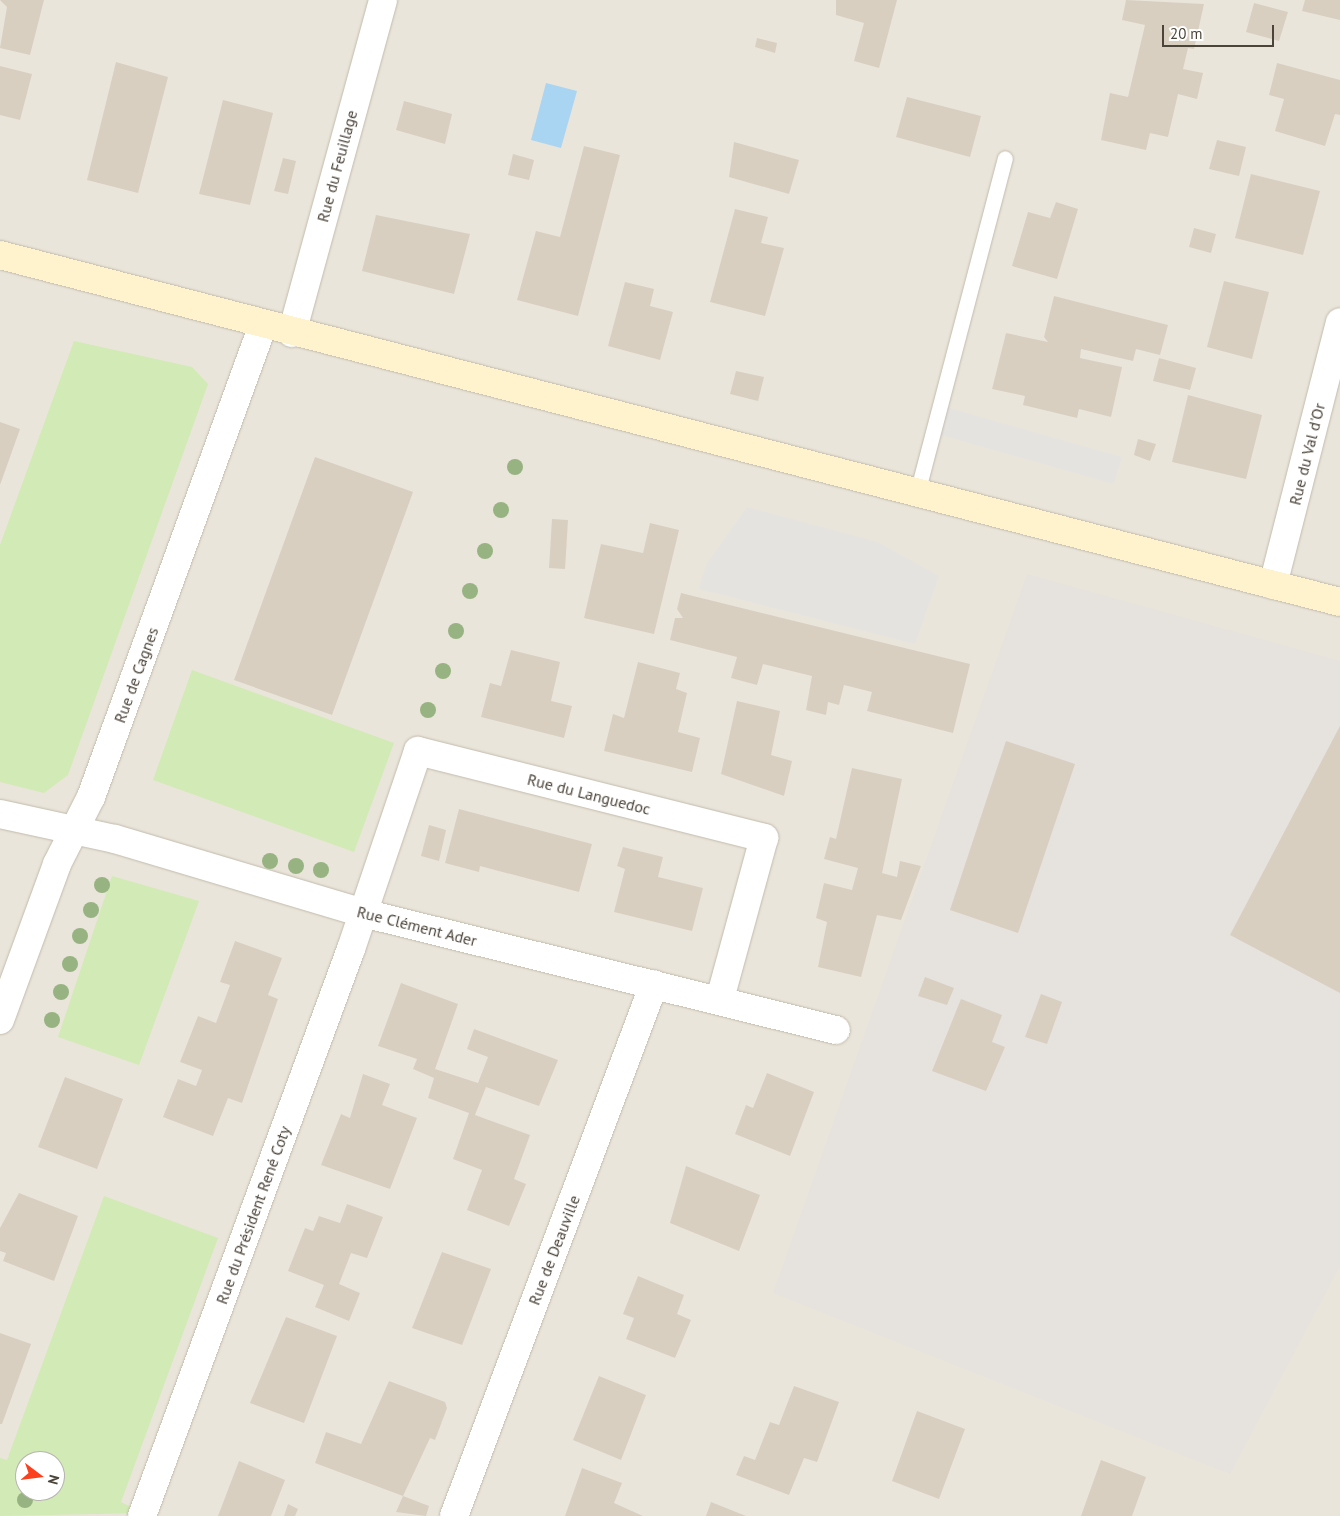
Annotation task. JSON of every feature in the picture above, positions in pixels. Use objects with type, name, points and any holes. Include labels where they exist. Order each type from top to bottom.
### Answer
[{"type":"main road","points":[[0,255],[263,325],[1340,602]]},
{"type":"street","name":"Rue du Feuillage","points":[[292,332],[382,0]]},
{"type":"street","name":"Rue du Val d'Or","points":[[1273,585],[1340,322]]},
{"type":"street","name":"Rue de Cagnes","points":[[0,1020],[74,830],[91,797],[263,325]]},
{"type":"street","name":"Rue du Languedoc","points":[[364,913],[418,751],[764,838],[720,999]]},
{"type":"street","name":"Rue Clément Ader","points":[[0,814],[74,830],[364,913],[720,999],[836,1030]]},
{"type":"street","name":"Rue du Président René Coty","points":[[142,1516],[364,913]]},
{"type":"street","name":"Rue de Deauville","points":[[454,1516],[654,984]]},
{"type":"lane","points":[[917,493],[1004,158]]},
{"type":"shaded area","points":[[0,0],[1340,0],[1340,1516],[0,1516]]},
{"type":"shaded area","points":[[945,407],[1122,457],[1114,484],[937,434]]},
{"type":"shaded area","points":[[747,507],[878,542],[939,576],[915,644],[699,589],[706,565]]},
{"type":"shaded area","points":[[1027,574],[1340,661],[1340,1266],[1230,1474],[773,1293]]},
{"type":"green space","points":[[74,341],[192,367],[208,384],[68,775],[44,793],[0,782],[0,545]]},
{"type":"green space","points":[[192,670],[394,743],[354,852],[153,780]]},
{"type":"green space","points":[[112,876],[199,901],[139,1065],[58,1037]]},
{"type":"green space","points":[[104,1196],[218,1238],[121,1502],[143,1513],[0,1516],[0,1458],[7,1460]]},
{"type":"water","points":[[546,83],[577,91],[561,148],[531,140]]},
{"type":"building","points":[[0,0],[44,0],[30,55],[0,48],[7,7]]},
{"type":"building","points":[[836,0],[897,0],[879,68],[854,61],[864,23],[836,15]]},
{"type":"building","points":[[1126,0],[1204,4],[1194,49],[1188,48],[1183,69],[1203,73],[1197,99],[1178,94],[1168,137],[1150,133],[1146,150],[1101,140],[1110,93],[1128,97],[1145,25],[1122,20]]},
{"type":"building","points":[[1305,0],[1340,0],[1340,20],[1302,11]]},
{"type":"building","points":[[1254,3],[1288,12],[1279,41],[1246,32]]},
{"type":"building","points":[[757,38],[777,43],[775,53],[755,47]]},
{"type":"building","points":[[116,62],[168,77],[138,193],[87,180]]},
{"type":"building","points":[[1277,63],[1340,80],[1340,115],[1335,114],[1325,146],[1275,131],[1284,99],[1269,95]]},
{"type":"building","points":[[0,66],[32,74],[20,120],[0,115]]},
{"type":"building","points":[[907,97],[981,116],[970,157],[896,137]]},
{"type":"building","points":[[223,100],[273,113],[250,205],[199,194]]},
{"type":"building","points":[[404,101],[452,114],[445,144],[396,130]]},
{"type":"building","points":[[1217,140],[1246,147],[1239,176],[1209,169]]},
{"type":"building","points":[[734,142],[799,160],[789,194],[729,177]]},
{"type":"building","points":[[584,146],[620,155],[578,316],[517,300],[536,231],[560,237]]},
{"type":"building","points":[[513,154],[534,160],[529,180],[508,175]]},
{"type":"building","points":[[283,158],[296,161],[288,194],[274,191]]},
{"type":"building","points":[[1251,174],[1320,191],[1303,255],[1235,238]]},
{"type":"building","points":[[1056,202],[1078,209],[1057,279],[1012,266],[1028,212],[1050,218]]},
{"type":"building","points":[[735,209],[768,217],[761,243],[784,248],[765,316],[710,302]]},
{"type":"building","points":[[376,215],[470,234],[454,294],[362,271]]},
{"type":"building","points":[[1194,228],[1216,234],[1211,253],[1189,247]]},
{"type":"building","points":[[1224,281],[1269,292],[1252,359],[1207,347]]},
{"type":"building","points":[[625,282],[654,289],[650,306],[673,312],[660,360],[608,346]]},
{"type":"building","points":[[1054,296],[1168,325],[1160,355],[1136,349],[1133,361],[1081,349],[1080,358],[1122,367],[1111,417],[1079,409],[1077,418],[1023,405],[1025,396],[992,389],[1006,333],[1048,342],[1044,337]]},
{"type":"building","points":[[1159,358],[1196,368],[1190,390],[1153,381]]},
{"type":"building","points":[[736,371],[764,377],[758,401],[730,394]]},
{"type":"building","points":[[1188,395],[1262,415],[1246,479],[1172,462]]},
{"type":"building","points":[[0,422],[20,429],[0,485]]},
{"type":"building","points":[[1138,439],[1156,444],[1150,461],[1134,455]]},
{"type":"building","points":[[315,457],[413,492],[332,715],[234,680]]},
{"type":"building","points":[[552,519],[568,520],[565,569],[549,568]]},
{"type":"building","points":[[650,523],[679,530],[654,634],[584,618],[601,544],[643,553]]},
{"type":"building","points":[[681,593],[970,664],[953,733],[867,711],[872,692],[844,685],[839,705],[828,702],[826,715],[806,710],[812,676],[763,664],[757,685],[731,678],[737,657],[670,640],[675,618],[683,618],[677,609]]},
{"type":"building","points":[[511,650],[560,662],[551,701],[572,706],[564,738],[481,717],[490,683],[501,686]]},
{"type":"building","points":[[638,662],[680,673],[676,689],[687,693],[678,732],[700,738],[692,772],[604,751],[613,714],[624,718]]},
{"type":"building","points":[[737,701],[780,711],[771,755],[792,761],[784,796],[721,774]]},
{"type":"building","points":[[1340,726],[1340,993],[1230,935]]},
{"type":"building","points":[[1006,741],[1075,764],[1018,933],[950,910]]},
{"type":"building","points":[[852,768],[902,779],[882,873],[897,877],[900,861],[921,866],[901,920],[877,915],[861,977],[818,967],[827,922],[816,918],[824,883],[852,890],[858,868],[824,859],[830,837],[836,839]]},
{"type":"building","points":[[459,809],[592,844],[579,892],[480,866],[479,872],[445,863]]},
{"type":"building","points":[[429,825],[446,830],[439,861],[421,856]]},
{"type":"building","points":[[623,847],[663,857],[658,877],[703,888],[692,931],[614,912],[625,869],[617,866]]},
{"type":"building","points":[[235,941],[282,958],[268,995],[278,999],[242,1103],[228,1098],[213,1136],[163,1117],[178,1079],[196,1086],[202,1070],[180,1062],[198,1016],[216,1023],[230,985],[220,982]]},
{"type":"building","points":[[925,977],[954,988],[947,1005],[918,996]]},
{"type":"building","points":[[401,983],[458,1004],[435,1069],[478,1083],[488,1057],[467,1049],[474,1029],[558,1060],[539,1106],[486,1087],[475,1115],[530,1135],[514,1179],[526,1184],[509,1226],[467,1210],[482,1170],[453,1159],[469,1113],[428,1098],[434,1078],[413,1069],[417,1059],[378,1046]]},
{"type":"building","points":[[1041,994],[1062,1002],[1047,1044],[1025,1037]]},
{"type":"building","points":[[961,999],[1002,1015],[992,1042],[1005,1047],[986,1091],[932,1071]]},
{"type":"building","points":[[767,1073],[814,1092],[790,1156],[735,1134],[746,1105],[753,1108]]},
{"type":"building","points":[[363,1074],[390,1084],[382,1105],[417,1118],[390,1189],[321,1165],[341,1114],[350,1118]]},
{"type":"building","points":[[65,1077],[123,1099],[97,1169],[38,1147]]},
{"type":"building","points":[[686,1166],[760,1195],[739,1251],[670,1223]]},
{"type":"building","points":[[19,1193],[78,1216],[54,1281],[3,1261],[6,1253],[0,1251],[0,1228]]},
{"type":"building","points":[[347,1204],[383,1217],[367,1258],[351,1253],[339,1284],[360,1293],[349,1321],[315,1307],[324,1285],[288,1271],[305,1228],[313,1231],[319,1216],[340,1223]]},
{"type":"building","points":[[442,1252],[491,1269],[462,1345],[412,1328]]},
{"type":"building","points":[[638,1276],[684,1295],[677,1314],[691,1320],[675,1358],[626,1339],[634,1318],[623,1314]]},
{"type":"building","points":[[286,1317],[337,1336],[304,1423],[250,1403]]},
{"type":"building","points":[[0,1333],[31,1344],[2,1424],[0,1424]]},
{"type":"building","points":[[599,1376],[646,1395],[621,1460],[573,1440]]},
{"type":"building","points":[[389,1381],[445,1402],[447,1408],[435,1440],[430,1438],[403,1496],[315,1463],[326,1432],[361,1444]]},
{"type":"building","points":[[794,1386],[839,1402],[817,1462],[804,1458],[789,1495],[736,1475],[744,1456],[755,1460],[770,1422],[779,1425]]},
{"type":"building","points":[[917,1411],[965,1429],[939,1499],[892,1481]]},
{"type":"building","points":[[1101,1460],[1146,1477],[1132,1516],[1081,1516]]},
{"type":"building","points":[[239,1461],[285,1480],[271,1516],[218,1516]]},
{"type":"building","points":[[582,1468],[622,1483],[614,1503],[643,1516],[565,1516]]},
{"type":"building","points":[[403,1496],[429,1506],[426,1516],[396,1512]]},
{"type":"building","points":[[711,1502],[746,1516],[706,1516]]},
{"type":"building","points":[[288,1504],[298,1509],[295,1516],[284,1516]]}]
